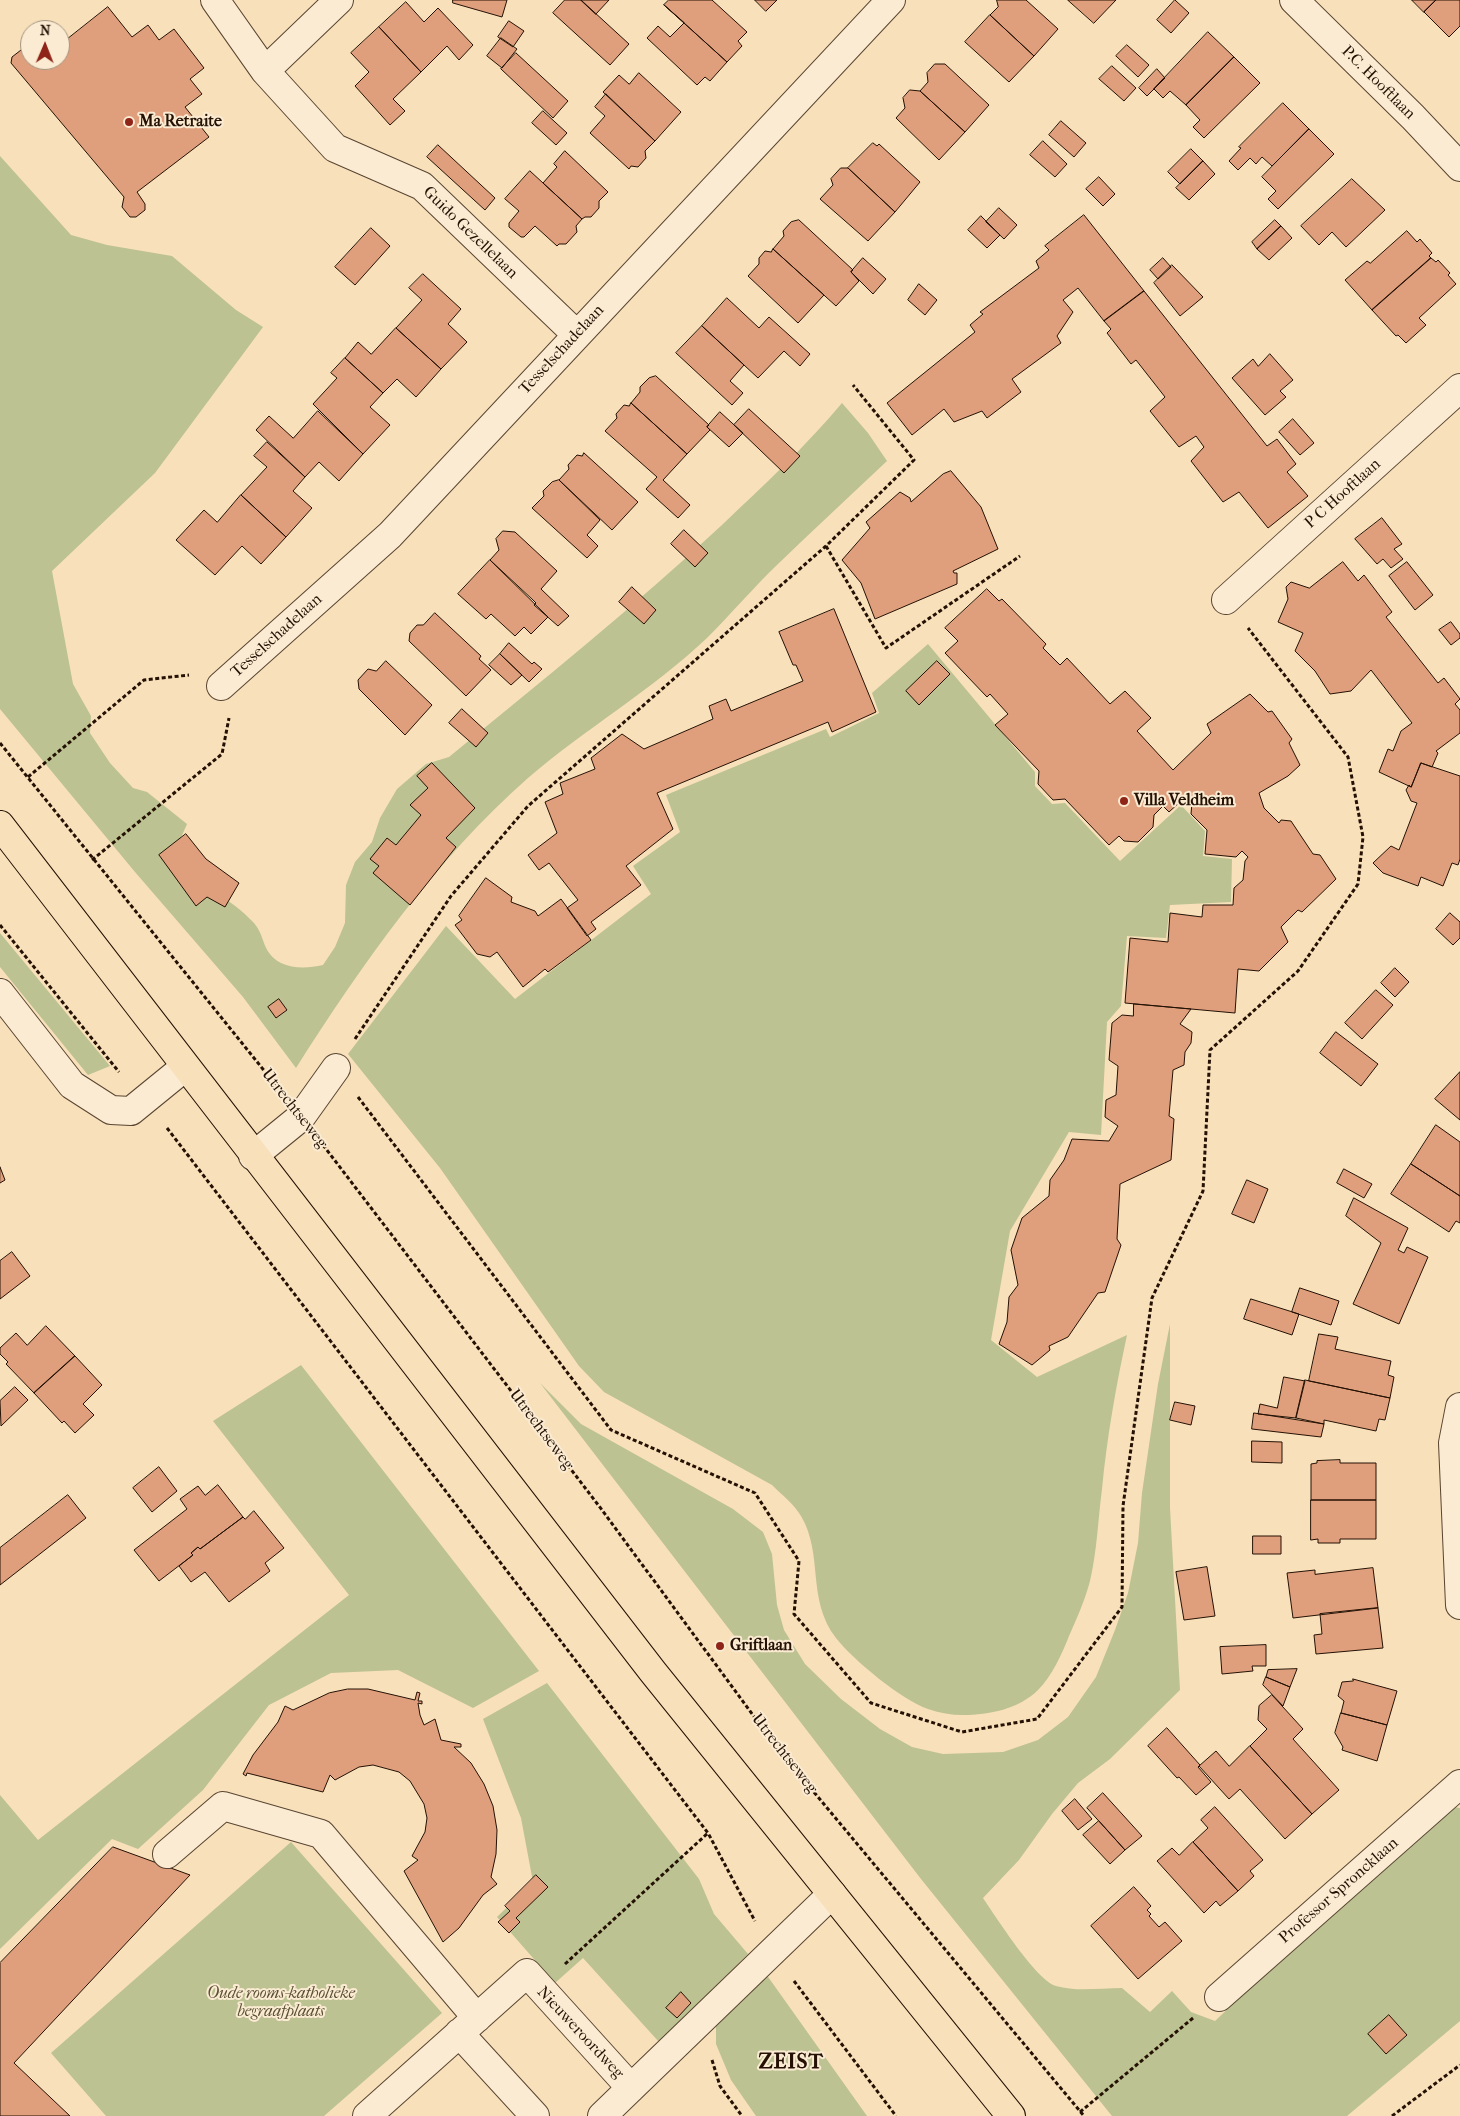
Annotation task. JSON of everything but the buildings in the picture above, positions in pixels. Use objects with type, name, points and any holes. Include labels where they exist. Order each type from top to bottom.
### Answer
[{"type":"main road","points":[[0,825],[58,897],[185,1067],[653,1672],[1011,2116]]},
{"type":"street","name":"Guido Gezellelaan","points":[[215,0],[264,71],[335,148],[422,186],[576,334]]},
{"type":"street","points":[[264,71],[339,0]]},
{"type":"street","name":"Tesselschadelaan","points":[[221,686],[390,535],[576,334],[891,0]]},
{"type":"street","name":"P.C. Hooftlaan","points":[[1294,0],[1413,117],[1460,167]]},
{"type":"street","name":"P C Hooftlaan","points":[[1226,600],[1460,388]]},
{"type":"street","points":[[0,993],[72,1085],[110,1110],[131,1110],[185,1067]]},
{"type":"street","points":[[254,1156],[301,1117],[336,1068]]},
{"type":"street","points":[[1460,1407],[1453,1443],[1460,1605]]},
{"type":"street","name":"Professor Sproncklaan","points":[[1219,1997],[1460,1784]]},
{"type":"street","points":[[167,1854],[224,1806],[321,1834],[535,2116]]},
{"type":"street","name":"Nieuweroordweg","points":[[367,2116],[527,1973],[631,2088],[832,1894]]},
{"type":"street","points":[[602,2116],[631,2088]]},
{"type":"path","points":[[853,385],[914,460],[826,546],[528,806],[451,896],[336,1068],[611,1430],[755,1493],[799,1561],[794,1614],[871,1703],[962,1732],[1037,1719],[1122,1607],[1123,1506],[1152,1298],[1204,1191],[1210,1050],[1298,971],[1358,884],[1363,838],[1348,756],[1226,600]]},
{"type":"path","points":[[826,546],[886,648],[1020,556]]},
{"type":"path","points":[[28,776],[144,680],[187,674],[221,686],[230,722],[222,754],[92,860]]},
{"type":"path","name":"Utrechtseweg","points":[[0,743],[28,776],[92,860],[301,1117],[599,1506],[778,1749],[1084,2116]]},
{"type":"path","points":[[0,924],[143,1101],[180,1142],[708,1833],[772,1952],[896,2116]]},
{"type":"path","points":[[539,1988],[708,1833]]},
{"type":"path","points":[[1080,2112],[1219,1997]]},
{"type":"path","points":[[710,2012],[707,2046],[720,2086],[742,2116]]},
{"type":"path","points":[[1392,2116],[1460,2065]]},
{"type":"green space","points":[[0,156],[71,235],[107,245],[172,256],[236,310],[263,327],[155,473],[52,571],[73,684],[91,716],[90,733],[110,763],[133,788],[147,792],[187,824],[169,865],[213,891],[245,914],[258,928],[270,954],[286,965],[312,967],[323,965],[335,947],[345,923],[346,885],[355,862],[372,842],[380,818],[397,789],[426,764],[449,757],[588,643],[723,524],[814,435],[842,403],[868,433],[887,461],[778,564],[707,638],[686,657],[550,760],[494,810],[431,879],[402,915],[347,990],[296,1068],[243,997],[135,872],[0,709]]},
{"type":"green space","points":[[928,644],[1035,772],[1035,786],[1052,804],[1065,803],[1120,861],[1181,805],[1205,831],[1203,856],[1232,859],[1231,902],[1170,905],[1166,938],[1127,936],[1121,1006],[1107,1022],[1101,1135],[1069,1132],[1010,1231],[991,1340],[1037,1377],[1127,1335],[1109,1431],[1096,1547],[1088,1588],[1081,1609],[1056,1664],[1038,1690],[1022,1702],[1003,1710],[973,1715],[945,1714],[917,1704],[879,1678],[844,1647],[827,1623],[821,1608],[812,1546],[808,1531],[795,1508],[772,1485],[604,1392],[579,1366],[440,1168],[348,1054],[446,926],[515,999],[651,894],[633,866],[680,832],[666,795],[826,729],[830,737],[879,713],[872,693]]},
{"type":"green space","points":[[0,933],[110,1066],[88,1075],[0,967]]},
{"type":"green space","points":[[1170,1324],[1170,1508],[1180,1690],[1110,1759],[1078,1783],[1052,1814],[1019,1860],[983,1898],[1028,1961],[1048,1981],[1056,1986],[1080,1989],[1122,1988],[1150,2012],[1172,1991],[1191,2012],[1215,2021],[1428,1820],[1453,1807],[1460,1808],[1460,2021],[1347,2116],[1112,2116],[921,1879],[540,1383],[581,1424],[733,1509],[763,1532],[772,1554],[777,1605],[784,1630],[805,1664],[841,1699],[880,1729],[912,1747],[943,1754],[1003,1752],[1038,1740],[1068,1717],[1096,1677],[1115,1630],[1128,1593],[1138,1543],[1142,1493],[1158,1384]]},
{"type":"green space","points":[[301,1365],[539,1671],[473,1708],[398,1670],[331,1673],[269,1705],[203,1790],[138,1849],[112,1839],[0,1949],[0,1795],[38,1840],[349,1595],[213,1421]]},
{"type":"green space","points":[[547,1683],[699,1879],[714,1914],[748,1954],[659,2042],[583,1958],[555,1983],[497,1917],[533,1882],[521,1818],[483,1719]]},
{"type":"green space","name":"Oude rooms-katholieke begraafplaats","points":[[291,1842],[442,2013],[324,2116],[106,2116],[51,2053]]},
{"type":"green space","points":[[766,1974],[867,2116],[756,2116],[731,2080],[716,2044],[716,2020]]},
{"type":"place","name":"Ma Retraite","points":[[129,122]]},
{"type":"place","name":"Villa Veldheim","points":[[1124,801]]},
{"type":"place","name":"Griftlaan","points":[[720,1646]]},
{"type":"district","name":"ZEIST","points":[[791,2063]]}]
